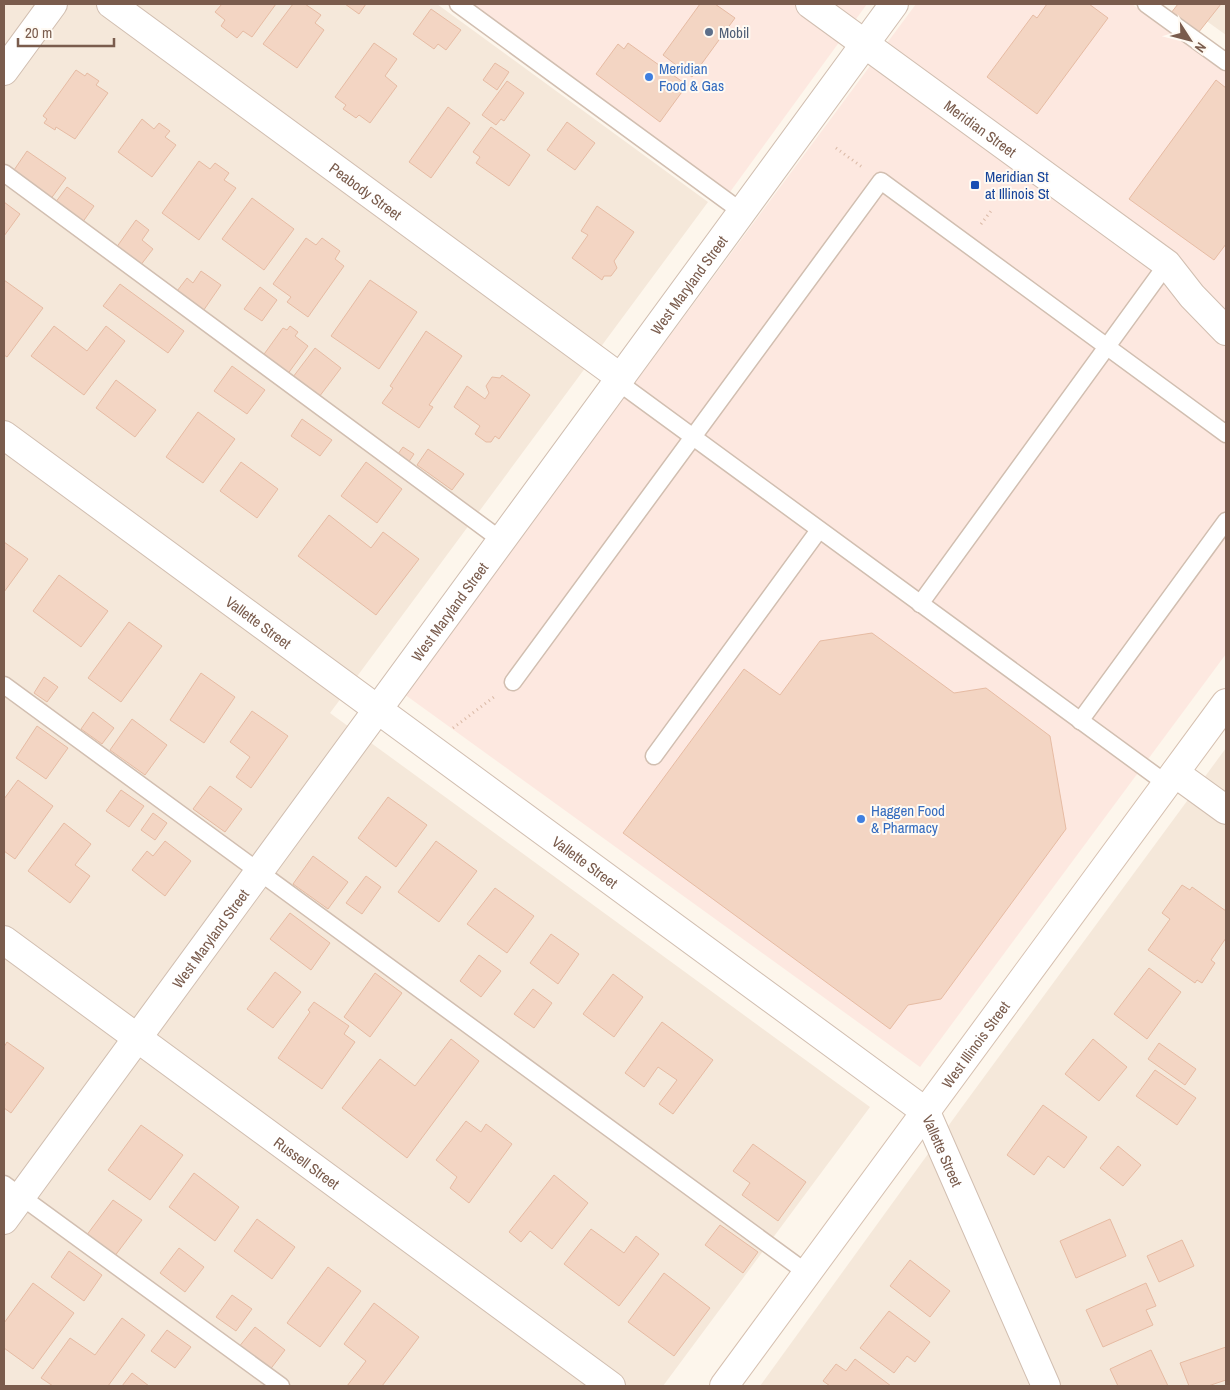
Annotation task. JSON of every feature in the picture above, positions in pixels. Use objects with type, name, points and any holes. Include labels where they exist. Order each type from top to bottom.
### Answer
[{"type":"street","points":[[4,70],[53,4]]},
{"type":"street","name":"Peabody Street","points":[[111,4],[619,380]]},
{"type":"street","name":"Meridian Street","points":[[810,4],[1167,264],[1192,296],[1226,331]]},
{"type":"street","name":"West Maryland Street","points":[[4,1220],[12,1190],[137,1038],[894,4]]},
{"type":"street","name":"Meridian Street","points":[[1192,296],[1226,316]]},
{"type":"street","name":"Vallette Street","points":[[4,435],[926,1112],[1046,1386]]},
{"type":"street","name":"West Illinois Street","points":[[724,1386],[1226,703]]},
{"type":"street","points":[[1171,779],[1226,810]]},
{"type":"street","name":"Russell Street","points":[[4,940],[611,1386]]},
{"type":"lane","points":[[458,4],[742,212]]},
{"type":"lane","points":[[1146,4],[1226,62]]},
{"type":"lane","points":[[4,173],[502,540]]},
{"type":"lane","points":[[513,682],[881,181],[1226,434]]},
{"type":"lane","points":[[920,604],[1167,264]]},
{"type":"lane","points":[[619,380],[693,437],[1080,721],[1171,779]]},
{"type":"lane","points":[[1080,721],[1226,521]]},
{"type":"lane","points":[[654,756],[819,530]]},
{"type":"lane","points":[[4,685],[807,1274]]},
{"type":"lane","points":[[12,1190],[281,1386]]},
{"type":"path","points":[[836,148],[881,181]]},
{"type":"path","points":[[430,748],[513,682]]},
{"type":"shaded area","points":[[4,4],[437,4],[708,202],[330,713],[870,1107],[663,1386],[4,1386]]},
{"type":"shaded area","points":[[471,4],[867,4],[730,192]]},
{"type":"shaded area","points":[[916,4],[1132,4],[1226,72],[1226,654],[920,1067],[404,694]]},
{"type":"shaded area","points":[[1183,4],[1226,4],[1226,35]]},
{"type":"shaded area","points":[[1226,748],[1226,1386],[760,1386],[962,1107]]},
{"type":"building","points":[[222,4],[276,4],[252,37],[243,31],[237,38],[221,26],[225,20],[215,12]]},
{"type":"building","points":[[293,4],[305,4],[321,15],[315,23],[324,30],[297,68],[263,44]]},
{"type":"building","points":[[345,4],[366,4],[359,14]]},
{"type":"building","points":[[700,4],[715,4],[735,18],[692,77],[663,55]]},
{"type":"building","points":[[1047,4],[1089,4],[1108,18],[1037,114],[987,77],[1033,15],[1037,18]]},
{"type":"building","points":[[1178,4],[1221,4],[1198,33],[1171,13]]},
{"type":"building","points":[[431,9],[461,30],[446,50],[438,44],[434,49],[413,34]]},
{"type":"building","points":[[374,43],[397,59],[385,76],[397,86],[370,123],[359,115],[356,118],[343,109],[346,105],[335,97]]},
{"type":"building","points":[[628,43],[687,85],[660,122],[596,74],[618,44],[624,49]]},
{"type":"building","points":[[495,63],[509,72],[497,90],[483,80]]},
{"type":"building","points":[[76,70],[85,76],[87,73],[99,81],[96,85],[108,93],[75,139],[56,127],[55,130],[44,123],[47,119],[43,116]]},
{"type":"building","points":[[1216,80],[1226,88],[1226,244],[1214,260],[1129,199]]},
{"type":"building","points":[[507,81],[524,93],[504,121],[501,119],[496,125],[482,115]]},
{"type":"building","points":[[448,107],[470,123],[431,178],[409,162]]},
{"type":"building","points":[[142,119],[154,129],[159,123],[170,131],[165,137],[176,145],[152,177],[118,152]]},
{"type":"building","points":[[567,122],[595,143],[575,170],[547,150]]},
{"type":"building","points":[[491,127],[530,155],[509,186],[476,163],[480,157],[473,152]]},
{"type":"building","points":[[27,151],[66,178],[50,200],[12,173]]},
{"type":"building","points":[[199,161],[210,169],[215,163],[229,173],[224,180],[236,188],[199,240],[162,213]]},
{"type":"building","points":[[67,187],[94,206],[82,223],[55,203]]},
{"type":"building","points":[[252,198],[294,229],[264,270],[222,239]]},
{"type":"building","points":[[4,202],[20,214],[4,236]]},
{"type":"building","points":[[597,206],[634,232],[614,261],[617,268],[611,276],[604,276],[602,280],[572,258],[588,235],[581,231]]},
{"type":"building","points":[[136,220],[149,230],[142,240],[153,249],[140,266],[116,248]]},
{"type":"building","points":[[306,238],[316,245],[322,238],[340,251],[335,259],[344,266],[308,317],[287,302],[291,297],[273,284]]},
{"type":"building","points":[[201,271],[221,285],[201,314],[174,295],[187,278],[193,283]]},
{"type":"building","points":[[4,280],[43,308],[7,357],[4,355]]},
{"type":"building","points":[[370,280],[417,312],[379,369],[331,336]]},
{"type":"building","points":[[120,284],[184,331],[168,353],[103,306]]},
{"type":"building","points":[[260,287],[277,300],[262,321],[244,309]]},
{"type":"building","points":[[54,326],[87,351],[106,326],[125,341],[84,395],[31,356]]},
{"type":"building","points":[[290,326],[298,332],[295,336],[308,346],[287,375],[262,357],[283,328],[287,330]]},
{"type":"building","points":[[426,331],[462,356],[429,405],[433,407],[419,428],[382,403],[393,388],[390,386]]},
{"type":"building","points":[[315,348],[341,368],[319,397],[293,377]]},
{"type":"building","points":[[232,366],[265,390],[247,414],[214,391]]},
{"type":"building","points":[[502,375],[530,395],[499,439],[495,436],[491,442],[486,442],[475,434],[480,426],[454,407],[467,386],[485,399],[489,393],[486,386],[492,377],[500,378]]},
{"type":"building","points":[[116,380],[156,410],[135,437],[96,408]]},
{"type":"building","points":[[198,412],[235,439],[203,483],[166,457]]},
{"type":"building","points":[[302,419],[332,440],[320,456],[291,436]]},
{"type":"building","points":[[403,447],[414,454],[406,466],[395,458]]},
{"type":"building","points":[[428,449],[464,474],[452,490],[417,465]]},
{"type":"building","points":[[241,462],[278,489],[257,518],[220,491]]},
{"type":"building","points":[[366,462],[402,489],[377,523],[341,496]]},
{"type":"building","points":[[329,515],[371,548],[383,532],[419,559],[376,615],[298,556]]},
{"type":"building","points":[[4,542],[28,559],[4,592]]},
{"type":"building","points":[[59,575],[108,611],[81,647],[33,611]]},
{"type":"building","points":[[129,622],[162,646],[121,702],[88,678]]},
{"type":"building","points":[[872,633],[954,693],[986,688],[1050,736],[1066,829],[941,999],[908,1005],[890,1029],[623,833],[744,669],[780,695],[820,641]]},
{"type":"building","points":[[201,673],[235,697],[204,743],[170,720]]},
{"type":"building","points":[[44,677],[58,687],[47,702],[34,693]]},
{"type":"building","points":[[252,711],[288,736],[251,788],[236,777],[250,757],[230,742]]},
{"type":"building","points":[[93,712],[114,728],[102,744],[81,729]]},
{"type":"building","points":[[132,719],[167,745],[145,775],[110,750]]},
{"type":"building","points":[[37,726],[68,748],[46,779],[16,758]]},
{"type":"building","points":[[18,780],[53,806],[15,859],[4,851],[4,799]]},
{"type":"building","points":[[210,786],[242,809],[225,832],[193,809]]},
{"type":"building","points":[[121,790],[144,806],[129,827],[106,811]]},
{"type":"building","points":[[388,797],[427,825],[396,867],[358,838]]},
{"type":"building","points":[[153,813],[167,823],[155,840],[141,830]]},
{"type":"building","points":[[64,823],[91,844],[75,865],[90,876],[70,903],[28,871]]},
{"type":"building","points":[[165,841],[191,861],[165,896],[132,870],[147,851],[153,856]]},
{"type":"building","points":[[436,841],[477,871],[439,922],[398,892]]},
{"type":"building","points":[[313,856],[348,882],[328,909],[293,884]]},
{"type":"building","points":[[366,876],[381,887],[362,914],[346,903]]},
{"type":"building","points":[[1182,885],[1190,890],[1192,887],[1226,911],[1226,938],[1211,960],[1215,963],[1202,983],[1197,980],[1195,983],[1148,950],[1170,919],[1162,913]]},
{"type":"building","points":[[495,888],[534,916],[507,953],[467,924]]},
{"type":"building","points":[[290,913],[330,943],[311,970],[270,939]]},
{"type":"building","points":[[551,934],[579,954],[558,984],[530,963]]},
{"type":"building","points":[[479,955],[501,971],[481,997],[460,981]]},
{"type":"building","points":[[1149,968],[1181,992],[1147,1039],[1114,1014]]},
{"type":"building","points":[[275,972],[301,992],[273,1028],[247,1009]]},
{"type":"building","points":[[375,973],[402,993],[370,1037],[344,1017]]},
{"type":"building","points":[[613,974],[643,997],[614,1037],[583,1014]]},
{"type":"building","points":[[533,989],[552,1003],[534,1028],[514,1014]]},
{"type":"building","points":[[314,1002],[349,1026],[344,1034],[355,1042],[322,1089],[278,1058],[310,1012],[308,1010]]},
{"type":"building","points":[[662,1022],[713,1060],[673,1114],[659,1104],[677,1080],[658,1067],[644,1087],[625,1073]]},
{"type":"building","points":[[451,1039],[479,1061],[407,1158],[342,1108],[380,1059],[415,1086]]},
{"type":"building","points":[[1093,1039],[1127,1067],[1099,1101],[1065,1074]]},
{"type":"building","points":[[7,1042],[44,1068],[11,1113],[4,1108],[4,1047]]},
{"type":"building","points":[[1159,1043],[1196,1069],[1185,1085],[1148,1059]]},
{"type":"building","points":[[1155,1070],[1196,1098],[1177,1125],[1136,1096]]},
{"type":"building","points":[[1043,1105],[1087,1137],[1064,1168],[1048,1156],[1034,1175],[1007,1155]]},
{"type":"building","points":[[466,1121],[481,1132],[486,1124],[512,1144],[469,1203],[450,1188],[457,1177],[436,1160]]},
{"type":"building","points":[[141,1125],[183,1155],[150,1200],[108,1170]]},
{"type":"building","points":[[753,1144],[806,1182],[778,1221],[742,1195],[750,1183],[733,1171]]},
{"type":"building","points":[[1118,1146],[1141,1165],[1123,1186],[1100,1168]]},
{"type":"building","points":[[194,1173],[239,1207],[215,1241],[169,1207]]},
{"type":"building","points":[[554,1175],[588,1203],[552,1249],[530,1231],[521,1242],[509,1232]]},
{"type":"building","points":[[113,1200],[142,1220],[114,1257],[86,1236]]},
{"type":"building","points":[[257,1219],[295,1247],[272,1279],[234,1251]]},
{"type":"building","points":[[1110,1219],[1126,1256],[1076,1278],[1060,1241]]},
{"type":"building","points":[[720,1225],[758,1252],[743,1273],[705,1245]]},
{"type":"building","points":[[591,1229],[624,1253],[636,1236],[659,1254],[619,1306],[564,1264]]},
{"type":"building","points":[[1182,1240],[1194,1266],[1159,1282],[1147,1256]]},
{"type":"building","points":[[179,1248],[204,1267],[185,1292],[160,1273]]},
{"type":"building","points":[[69,1251],[102,1275],[84,1301],[51,1277]]},
{"type":"building","points":[[910,1260],[950,1291],[930,1317],[890,1286]]},
{"type":"building","points":[[328,1267],[361,1291],[320,1347],[287,1323]]},
{"type":"building","points":[[664,1273],[710,1308],[674,1356],[628,1322]]},
{"type":"building","points":[[33,1283],[74,1313],[33,1369],[4,1348],[4,1323]]},
{"type":"building","points":[[1146,1283],[1156,1306],[1146,1310],[1153,1325],[1103,1347],[1086,1310]]},
{"type":"building","points":[[232,1295],[252,1309],[236,1331],[216,1317]]},
{"type":"building","points":[[374,1303],[419,1337],[382,1386],[347,1386],[366,1361],[344,1344]]},
{"type":"building","points":[[889,1311],[930,1342],[915,1362],[907,1356],[894,1373],[860,1348]]},
{"type":"building","points":[[122,1318],[145,1335],[108,1386],[53,1386],[41,1378],[70,1338],[95,1355]]},
{"type":"building","points":[[255,1327],[285,1350],[269,1371],[238,1348]]},
{"type":"building","points":[[167,1330],[191,1347],[175,1368],[151,1351]]},
{"type":"building","points":[[1226,1347],[1226,1380],[1208,1386],[1189,1386],[1180,1363]]},
{"type":"building","points":[[1151,1350],[1168,1386],[1118,1386],[1110,1369]]},
{"type":"building","points":[[855,1359],[891,1386],[830,1386],[823,1381],[836,1364],[846,1371]]},
{"type":"building","points":[[132,1373],[149,1386],[122,1386]]},
{"type":"place","name":"Mobil","points":[[709,32]]},
{"type":"place","name":"Meridian Food & Gas","points":[[649,77]]},
{"type":"place","name":"Meridian St at Illinois St","points":[[975,185]]},
{"type":"place","name":"Haggen Food & Pharmacy","points":[[861,819]]}]
